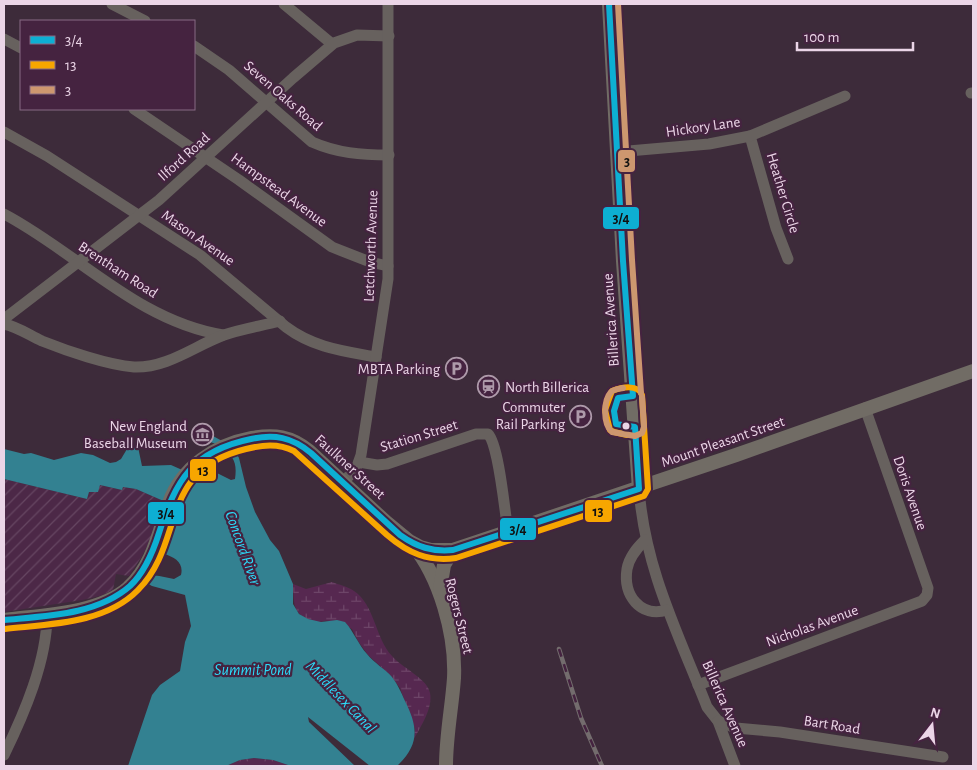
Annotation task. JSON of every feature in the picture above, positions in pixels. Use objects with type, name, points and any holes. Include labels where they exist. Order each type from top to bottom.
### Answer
[{"type":"main road","name":"Billerica Avenue","points":[[609,4],[639,489]]},
{"type":"main road","name":"Mount Pleasant Street","points":[[409,541],[432,550],[453,550],[639,489],[973,371]]},
{"type":"main road","name":"Faulkner Street","points":[[4,620],[85,608],[115,597],[130,586],[151,557],[159,538],[169,503],[177,486],[188,470],[206,456],[225,446],[264,437],[287,438],[302,446],[409,541]]},
{"type":"main road","name":"Rogers Street","points":[[409,541],[426,563],[440,592],[452,643],[454,667],[446,766]]},
{"type":"main road","points":[[440,592],[442,572],[446,559],[453,550]]},
{"type":"street","points":[[112,4],[143,20]]},
{"type":"street","points":[[284,4],[332,44]]},
{"type":"street","name":"Letchworth Avenue","points":[[343,482],[355,470],[359,462],[386,296],[389,155],[388,4]]},
{"type":"street","name":"Ilford Road","points":[[4,319],[159,200],[332,44],[356,36],[388,36]]},
{"type":"street","points":[[4,39],[20,47]]},
{"type":"street","name":"Seven Oaks Road","points":[[195,47],[229,70],[306,138],[328,149],[345,153],[389,155]]},
{"type":"street","name":"Hickory Lane","points":[[617,152],[709,144],[750,136],[845,96]]},
{"type":"street","name":"Hampstead Avenue","points":[[136,110],[206,157],[332,248],[370,262],[388,266]]},
{"type":"street","name":"Mason Avenue","points":[[4,132],[47,156],[214,266],[296,334],[318,345],[376,356]]},
{"type":"street","name":"Heather Circle","points":[[750,136],[776,228],[788,259]]},
{"type":"street","name":"Brentham Road","points":[[4,214],[41,236],[145,307],[165,318],[188,327],[223,335]]},
{"type":"street","points":[[4,324],[87,356],[121,365],[143,366],[170,360],[223,335],[280,322]]},
{"type":"street","name":"Doris Avenue","points":[[865,408],[928,588]]},
{"type":"street","name":"Station Street","points":[[359,462],[374,465],[387,464],[476,434],[488,434],[496,453],[508,532]]},
{"type":"street","name":"Billerica Avenue","points":[[639,489],[645,540],[652,567],[667,610],[707,707],[718,721],[735,766]]},
{"type":"street","points":[[645,540],[635,550],[627,568],[626,585],[635,603],[647,611],[659,613],[667,610]]},
{"type":"street","name":"Nicholas Avenue","points":[[698,685],[922,601],[927,595],[928,588]]},
{"type":"street","points":[[4,755],[30,696],[44,646],[47,614]]},
{"type":"street","name":"Bart Road","points":[[718,721],[736,728],[780,732],[943,757]]},
{"type":"shaded area","points":[[4,479],[87,499],[89,491],[100,485],[122,490],[123,487],[136,489],[162,500],[152,537],[142,556],[129,576],[116,574],[113,590],[100,596],[82,600],[4,612]]},
{"type":"green space","points":[[332,582],[351,589],[361,597],[371,613],[386,649],[428,688],[430,705],[414,739],[415,729],[400,688],[391,676],[368,655],[352,629],[332,622],[310,620],[303,617],[296,609],[293,584],[306,589]]},
{"type":"green space","points":[[254,758],[273,760],[291,766],[226,766],[240,760]]},
{"type":"water","name":"Summit Pond","points":[[213,436],[233,447],[239,458],[246,487],[255,512],[270,540],[279,551],[293,584],[293,604],[299,614],[308,619],[321,622],[337,620],[345,622],[367,654],[392,677],[398,686],[412,719],[414,735],[410,750],[397,766],[370,766],[308,717],[309,722],[355,766],[291,766],[273,760],[254,758],[240,760],[226,766],[128,766],[152,695],[160,685],[180,671],[185,642],[191,626],[185,595],[152,586],[143,581],[153,575],[174,579],[181,575],[182,571],[178,561],[164,554],[175,514],[173,509],[180,506],[179,504],[175,506],[136,489],[123,487],[122,490],[100,485],[98,492],[89,492],[87,499],[4,479],[4,449],[24,454],[31,453],[54,460],[81,453],[93,455],[110,463],[121,459],[127,449],[138,447],[142,466],[171,465],[189,473],[217,473],[231,480],[235,479],[236,469],[232,457],[220,447],[211,442],[206,442],[204,439]]},
{"type":"railway","points":[[559,649],[581,718],[602,766]]},
{"type":"transit line","name":"3/4","points":[[4,620],[70,612],[102,603],[117,596],[130,586],[148,561],[172,498],[189,471],[200,460],[214,451],[251,439],[275,437],[297,443],[311,453],[400,535],[419,546],[438,550],[453,550],[639,489],[635,427],[616,424],[614,411],[618,398],[633,396],[623,261],[609,4]]},
{"type":"transit line","name":"3","points":[[618,4],[641,393]]},
{"type":"transit line","name":"13","points":[[5,629],[76,620],[109,610],[125,601],[138,590],[153,571],[163,551],[185,490],[198,473],[218,459],[246,449],[270,446],[288,448],[294,451],[387,535],[403,547],[419,555],[446,559],[456,558],[644,496],[648,489],[642,395],[637,389],[629,387],[612,391],[605,410],[610,430],[627,435]]},
{"type":"transit line","name":"3","points":[[623,388],[612,391],[608,396],[605,407],[607,424],[612,432],[635,436],[642,433],[644,427],[642,397]]},
{"type":"place","name":"MBTA Parking","points":[[456,369]]},
{"type":"place","name":"North Billerica","points":[[489,387]]},
{"type":"place","name":"Commuter Rail Parking","points":[[581,416]]},
{"type":"place","name":"New England Baseball Museum","points":[[203,435]]},
{"type":"water label","name":"Concord River","points":[[243,548]]},
{"type":"water label","name":"Middlesex Canal","points":[[341,697]]}]
